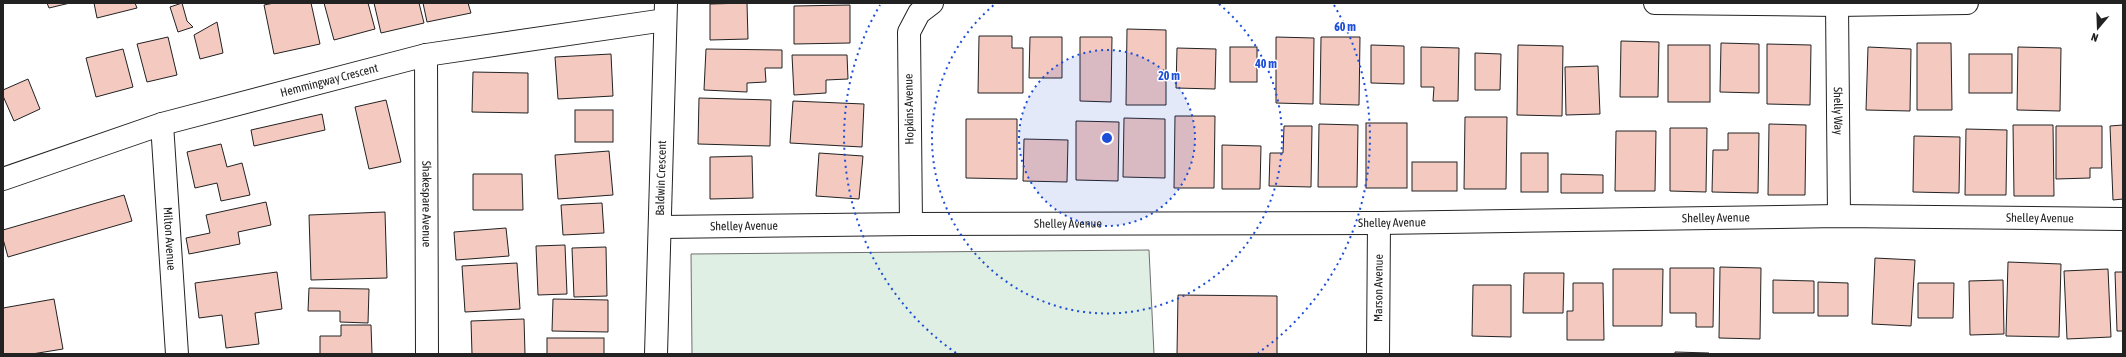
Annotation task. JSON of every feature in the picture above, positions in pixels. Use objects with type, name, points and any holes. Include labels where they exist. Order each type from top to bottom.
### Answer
[{"type":"street","name":"Hopkins Avenue","points":[[911,224],[909,32],[919,13],[932,3]]},
{"type":"street","points":[[1655,3],[1837,5],[1967,3]]},
{"type":"street","name":"Shelly Way","points":[[1837,5],[1839,216]]},
{"type":"street","name":"Hemmingway Crescent","points":[[3,179],[162,124],[426,55],[665,12]]},
{"type":"street","name":"Baldwin Crescent","points":[[656,354],[661,227],[665,12]]},
{"type":"street","name":"Shakespare Avenue","points":[[426,55],[427,354]]},
{"type":"street","name":"Milton Avenue","points":[[162,124],[177,354]]},
{"type":"street","name":"Shelley Avenue","points":[[661,227],[911,224],[1379,223],[1839,216],[2123,219]]},
{"type":"street","name":"Marson Avenue","points":[[1378,354],[1379,223]]},
{"type":"green space","points":[[1149,250],[1154,354],[692,354],[691,254]]},
{"type":"building","points":[[47,3],[70,3],[49,8]]},
{"type":"building","points":[[94,3],[135,3],[137,8],[97,18]]},
{"type":"building","points":[[182,3],[187,21],[193,27],[178,32],[170,7]]},
{"type":"building","points":[[274,3],[311,3],[320,44],[274,54],[264,5]]},
{"type":"building","points":[[324,3],[368,3],[375,29],[334,40]]},
{"type":"building","points":[[374,3],[419,3],[424,23],[381,33]]},
{"type":"building","points":[[423,3],[468,3],[471,13],[427,22]]},
{"type":"building","points":[[747,3],[748,39],[710,40],[710,4]]},
{"type":"building","points":[[850,5],[850,43],[794,44],[794,6]]},
{"type":"building","points":[[217,22],[223,53],[200,59],[194,35]]},
{"type":"building","points":[[1127,29],[1166,30],[1166,105],[1126,105]]},
{"type":"building","points":[[979,36],[1012,36],[1012,48],[1023,48],[1023,93],[978,93]]},
{"type":"building","points":[[168,37],[177,75],[147,82],[137,44]]},
{"type":"building","points":[[1030,37],[1062,37],[1062,78],[1029,78]]},
{"type":"building","points":[[1080,37],[1112,37],[1111,102],[1080,101]]},
{"type":"building","points":[[1276,37],[1314,38],[1313,104],[1276,103]]},
{"type":"building","points":[[1321,37],[1360,37],[1359,105],[1320,104]]},
{"type":"building","points":[[1621,41],[1659,42],[1658,97],[1620,97]]},
{"type":"building","points":[[1721,43],[1759,44],[1759,93],[1720,92]]},
{"type":"building","points":[[1917,43],[1951,43],[1952,110],[1917,110]]},
{"type":"building","points":[[1767,44],[1811,45],[1810,105],[1767,104]]},
{"type":"building","points":[[1371,45],[1404,46],[1404,84],[1371,83]]},
{"type":"building","points":[[1518,45],[1563,46],[1562,116],[1517,115]]},
{"type":"building","points":[[1668,45],[1710,45],[1710,102],[1668,102]]},
{"type":"building","points":[[1230,47],[1257,47],[1257,82],[1230,82]]},
{"type":"building","points":[[1421,47],[1459,48],[1458,101],[1433,101],[1434,87],[1421,87]]},
{"type":"building","points":[[1868,47],[1911,49],[1910,111],[1866,110]]},
{"type":"building","points":[[2018,47],[2061,48],[2060,111],[2017,110]]},
{"type":"building","points":[[1177,48],[1216,49],[1215,89],[1176,88]]},
{"type":"building","points":[[123,49],[133,87],[96,97],[86,58]]},
{"type":"building","points":[[706,49],[782,50],[782,68],[765,68],[766,82],[747,83],[747,92],[704,90]]},
{"type":"building","points":[[1475,53],[1501,54],[1500,90],[1475,90]]},
{"type":"building","points":[[611,54],[613,96],[558,99],[555,57]]},
{"type":"building","points":[[1969,54],[2012,54],[2012,93],[1969,93]]},
{"type":"building","points":[[792,55],[847,55],[848,79],[826,80],[826,93],[794,95]]},
{"type":"building","points":[[1598,66],[1600,114],[1566,115],[1565,67]]},
{"type":"building","points":[[473,72],[528,73],[528,113],[472,112]]},
{"type":"building","points":[[28,79],[40,109],[14,121],[3,96],[3,90]]},
{"type":"building","points":[[699,98],[771,100],[770,146],[698,144]]},
{"type":"building","points":[[386,100],[401,162],[369,169],[355,107]]},
{"type":"building","points":[[793,101],[864,104],[862,147],[790,143]]},
{"type":"building","points":[[575,110],[613,110],[613,142],[575,142]]},
{"type":"building","points":[[322,114],[325,130],[254,146],[251,130]]},
{"type":"building","points":[[1175,116],[1215,116],[1214,188],[1174,188]]},
{"type":"building","points":[[1465,117],[1507,117],[1506,189],[1464,189]]},
{"type":"building","points":[[1124,118],[1165,119],[1165,178],[1123,177]]},
{"type":"building","points":[[966,119],[1017,119],[1017,179],[966,178]]},
{"type":"building","points":[[1076,121],[1119,122],[1118,181],[1076,180]]},
{"type":"building","points":[[1366,123],[1407,123],[1407,188],[1366,188]]},
{"type":"building","points":[[1319,124],[1358,125],[1357,187],[1318,187]]},
{"type":"building","points":[[1769,124],[1806,125],[1805,195],[1768,195]]},
{"type":"building","points":[[2013,125],[2053,125],[2054,196],[2014,196]]},
{"type":"building","points":[[2123,125],[2123,199],[2113,200],[2110,126]]},
{"type":"building","points":[[1284,126],[1312,126],[1311,187],[1269,186],[1270,153],[1283,153]]},
{"type":"building","points":[[2056,126],[2102,126],[2102,168],[2090,168],[2090,178],[2056,179]]},
{"type":"building","points":[[1670,128],[1707,128],[1706,192],[1670,191]]},
{"type":"building","points":[[1966,129],[2007,130],[2006,195],[1965,195]]},
{"type":"building","points":[[1616,131],[1656,131],[1655,191],[1615,191]]},
{"type":"building","points":[[1728,133],[1759,133],[1758,193],[1712,192],[1713,150],[1728,150]]},
{"type":"building","points":[[1914,136],[1960,137],[1959,193],[1913,192]]},
{"type":"building","points":[[1024,139],[1068,140],[1067,182],[1023,181]]},
{"type":"building","points":[[221,144],[227,167],[242,163],[250,195],[221,201],[217,183],[195,188],[187,152]]},
{"type":"building","points":[[1222,145],[1261,146],[1260,189],[1222,189]]},
{"type":"building","points":[[609,151],[613,195],[558,199],[555,155]]},
{"type":"building","points":[[819,153],[863,156],[859,199],[816,196]]},
{"type":"building","points":[[1521,153],[1548,153],[1548,192],[1521,192]]},
{"type":"building","points":[[752,156],[753,198],[710,199],[710,157]]},
{"type":"building","points":[[1412,162],[1457,162],[1457,191],[1412,191]]},
{"type":"building","points":[[473,174],[522,174],[523,210],[473,210]]},
{"type":"building","points":[[1561,174],[1603,175],[1603,193],[1561,193]]},
{"type":"building","points":[[124,195],[132,221],[8,257],[3,239],[3,230]]},
{"type":"building","points":[[266,202],[271,225],[238,232],[240,244],[189,254],[186,238],[210,233],[206,215]]},
{"type":"building","points":[[602,203],[604,233],[563,235],[561,205]]},
{"type":"building","points":[[385,212],[387,278],[311,280],[309,215]]},
{"type":"building","points":[[506,228],[509,256],[456,260],[454,232]]},
{"type":"building","points":[[565,245],[567,294],[538,295],[536,246]]},
{"type":"building","points":[[606,247],[607,296],[574,297],[572,248]]},
{"type":"building","points":[[1875,258],[1915,260],[1911,326],[1872,324]]},
{"type":"building","points":[[2008,262],[2061,264],[2059,337],[2006,336]]},
{"type":"building","points":[[517,263],[520,309],[465,312],[462,266]]},
{"type":"building","points":[[1720,267],[1761,268],[1760,339],[1719,338]]},
{"type":"building","points":[[1670,268],[1714,268],[1713,327],[1696,327],[1696,313],[1670,313]]},
{"type":"building","points":[[1613,269],[1663,269],[1662,326],[1613,326]]},
{"type":"building","points":[[2108,269],[2111,337],[2067,339],[2064,271]]},
{"type":"building","points":[[277,272],[282,309],[255,313],[259,344],[226,348],[222,315],[199,318],[195,283]]},
{"type":"building","points":[[2115,272],[2123,272],[2123,331],[2117,331]]},
{"type":"building","points":[[1524,273],[1564,273],[1563,313],[1523,313]]},
{"type":"building","points":[[1773,280],[1814,281],[1814,313],[1773,313]]},
{"type":"building","points":[[2003,280],[2004,334],[1970,335],[1969,281]]},
{"type":"building","points":[[1818,282],[1848,283],[1848,316],[1818,316]]},
{"type":"building","points":[[1573,283],[1603,283],[1604,340],[1567,340],[1567,311],[1573,311]]},
{"type":"building","points":[[1918,283],[1954,283],[1953,318],[1918,318]]},
{"type":"building","points":[[1473,285],[1511,285],[1511,337],[1472,336]]},
{"type":"building","points":[[309,288],[369,289],[368,323],[340,322],[340,311],[308,311]]},
{"type":"building","points":[[1178,295],[1277,296],[1277,354],[1177,354]]},
{"type":"building","points":[[54,299],[63,349],[32,354],[3,354],[3,308]]},
{"type":"building","points":[[553,299],[608,300],[608,332],[552,331]]},
{"type":"building","points":[[524,319],[525,354],[472,354],[471,321]]},
{"type":"building","points":[[341,325],[371,325],[372,354],[320,354],[320,336],[341,336]]},
{"type":"building","points":[[547,338],[604,338],[604,354],[547,354]]},
{"type":"building","points":[[1675,352],[1709,353],[1709,354],[1675,354]]}]
